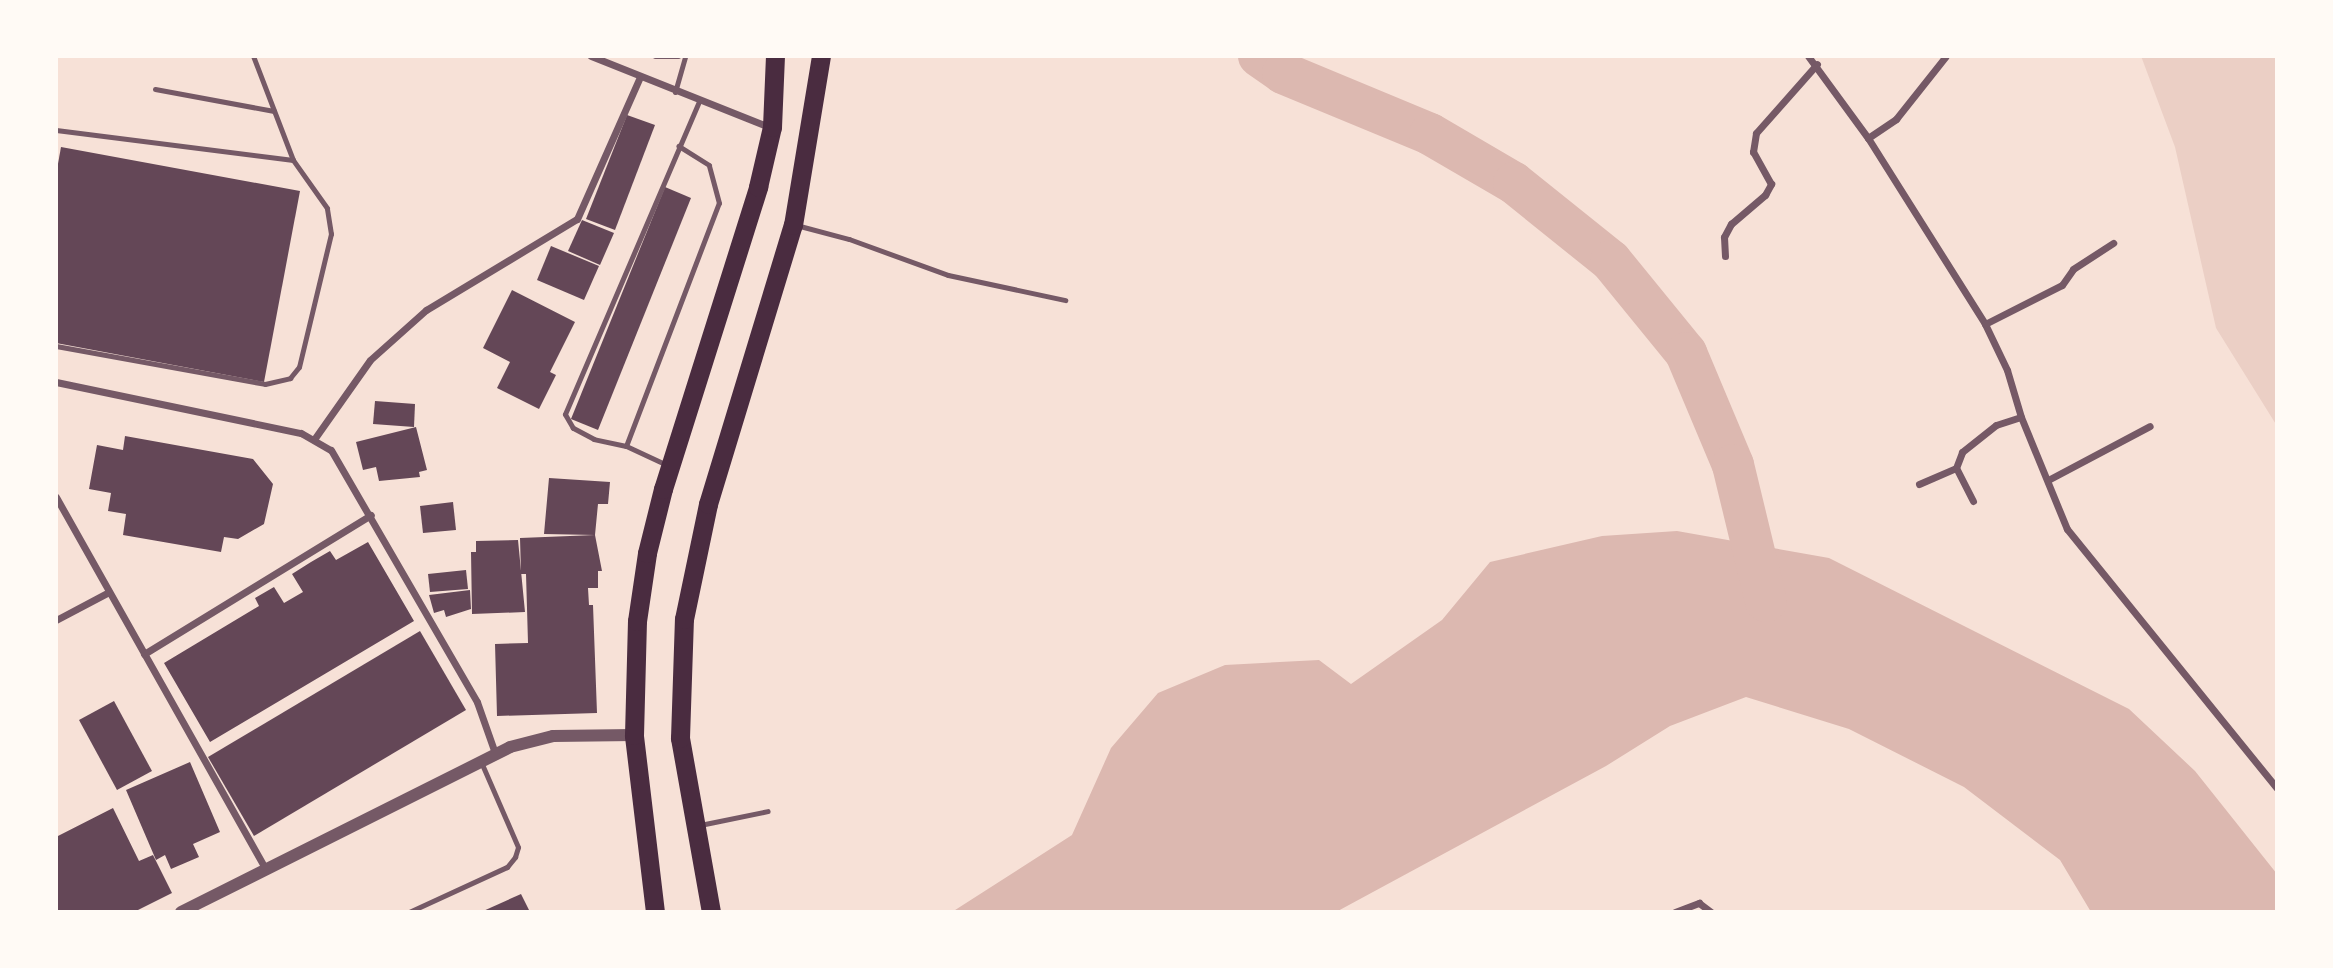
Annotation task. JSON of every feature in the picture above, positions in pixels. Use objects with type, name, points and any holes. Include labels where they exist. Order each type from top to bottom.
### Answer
[{"type":"highway","points":[[655,912],[634,735],[637,621],[647,554],[670,467],[758,187],[772,127],[775,56]]},
{"type":"highway","points":[[711,912],[680,737],[684,619],[708,504],[793,225],[821,56]]},
{"type":"street","points":[[591,56],[639,79],[772,127]]},
{"type":"street","points":[[1808,56],[1868,138],[1985,324],[2007,370],[2021,417],[2067,528],[2277,788]]},
{"type":"street","points":[[1868,138],[1896,119],[1946,56]]},
{"type":"street","points":[[1725,256],[1724,237],[1731,224],[1771,184],[1753,152],[1756,133],[1817,65]]},
{"type":"street","points":[[315,438],[370,360],[426,310],[577,219],[639,79]]},
{"type":"street","points":[[1985,324],[2062,285],[2073,269],[2113,243]]},
{"type":"street","points":[[56,382],[315,438],[331,450],[372,515],[477,702],[495,753]]},
{"type":"street","points":[[1919,484],[1956,468],[1962,452],[1996,425],[2021,417]]},
{"type":"street","points":[[2048,480],[2150,426]]},
{"type":"street","points":[[1956,468],[1973,501]]},
{"type":"street","points":[[56,497],[107,593],[266,870]]},
{"type":"street","points":[[144,654],[372,515]]},
{"type":"street","points":[[56,620],[107,593]]},
{"type":"street","points":[[181,912],[495,753],[553,736],[634,735]]},
{"type":"street","points":[[1675,912],[1699,903],[1711,912]]},
{"type":"lane","points":[[56,346],[265,384],[290,378],[299,367],[331,234],[327,208],[293,160],[253,56]]},
{"type":"lane","points":[[655,56],[678,56]]},
{"type":"lane","points":[[675,92],[685,56]]},
{"type":"lane","points":[[155,89],[274,111]]},
{"type":"lane","points":[[670,467],[626,446],[594,439],[573,428],[565,414],[699,101]]},
{"type":"lane","points":[[56,131],[293,160]]},
{"type":"lane","points":[[626,446],[719,203],[709,165],[679,146]]},
{"type":"lane","points":[[793,225],[849,239],[948,275],[1065,300]]},
{"type":"lane","points":[[408,912],[507,867],[515,857],[518,847],[480,761]]},
{"type":"lane","points":[[694,826],[768,811]]},
{"type":"shaded area","points":[[2141,56],[2277,56],[2277,426],[2216,328],[2175,147]]},
{"type":"shaded area","points":[[1677,531],[1829,558],[2129,709],[2195,771],[2277,874],[2277,912],[2091,912],[2060,860],[1964,787],[1849,729],[1746,697],[1670,726],[1606,766],[1336,912],[952,912],[1072,835],[1111,748],[1158,693],[1225,665],[1319,660],[1351,684],[1442,620],[1490,562],[1602,536]]},
{"type":"building","points":[[627,115],[655,125],[615,230],[586,219]]},
{"type":"building","points":[[61,147],[300,191],[264,382],[56,343],[56,175]]},
{"type":"building","points":[[665,187],[691,198],[598,430],[571,419]]},
{"type":"building","points":[[582,220],[614,233],[600,265],[568,251]]},
{"type":"building","points":[[551,246],[599,266],[584,300],[537,280]]},
{"type":"building","points":[[512,290],[575,322],[550,372],[556,375],[539,409],[497,388],[510,362],[483,348]]},
{"type":"building","points":[[375,401],[415,404],[414,427],[373,424]]},
{"type":"building","points":[[416,427],[427,470],[419,472],[420,477],[379,481],[376,467],[363,470],[356,442]]},
{"type":"building","points":[[125,436],[253,459],[273,484],[264,524],[238,539],[224,537],[221,552],[123,535],[126,514],[108,511],[111,493],[89,489],[97,445],[123,450]]},
{"type":"building","points":[[549,478],[610,482],[608,504],[598,504],[595,535],[544,534]]},
{"type":"building","points":[[453,502],[456,530],[423,533],[420,506]]},
{"type":"building","points":[[595,535],[602,571],[598,571],[598,588],[588,588],[589,605],[593,605],[597,713],[497,716],[495,644],[528,643],[526,574],[521,574],[520,538]]},
{"type":"building","points":[[518,540],[525,612],[472,614],[471,552],[476,552],[476,541]]},
{"type":"building","points":[[368,542],[414,621],[210,742],[164,663],[259,606],[255,598],[274,587],[284,603],[303,592],[292,574],[311,562],[330,551],[336,560]]},
{"type":"building","points":[[466,570],[468,589],[430,592],[428,574]]},
{"type":"building","points":[[470,590],[471,609],[446,617],[444,610],[434,613],[429,595]]},
{"type":"building","points":[[420,631],[466,710],[254,836],[208,757]]},
{"type":"building","points":[[114,701],[152,771],[117,790],[79,720]]},
{"type":"building","points":[[190,762],[220,832],[193,844],[199,857],[171,869],[165,855],[156,860],[126,790]]},
{"type":"building","points":[[113,808],[139,861],[153,855],[172,893],[134,912],[56,912],[56,837]]},
{"type":"building","points":[[521,894],[530,912],[481,912]]},
{"type":"waterway","points":[[1259,56],[1283,73],[1430,134],[1514,183],[1611,261],[1686,353],[1733,465],[1766,601]]}]
